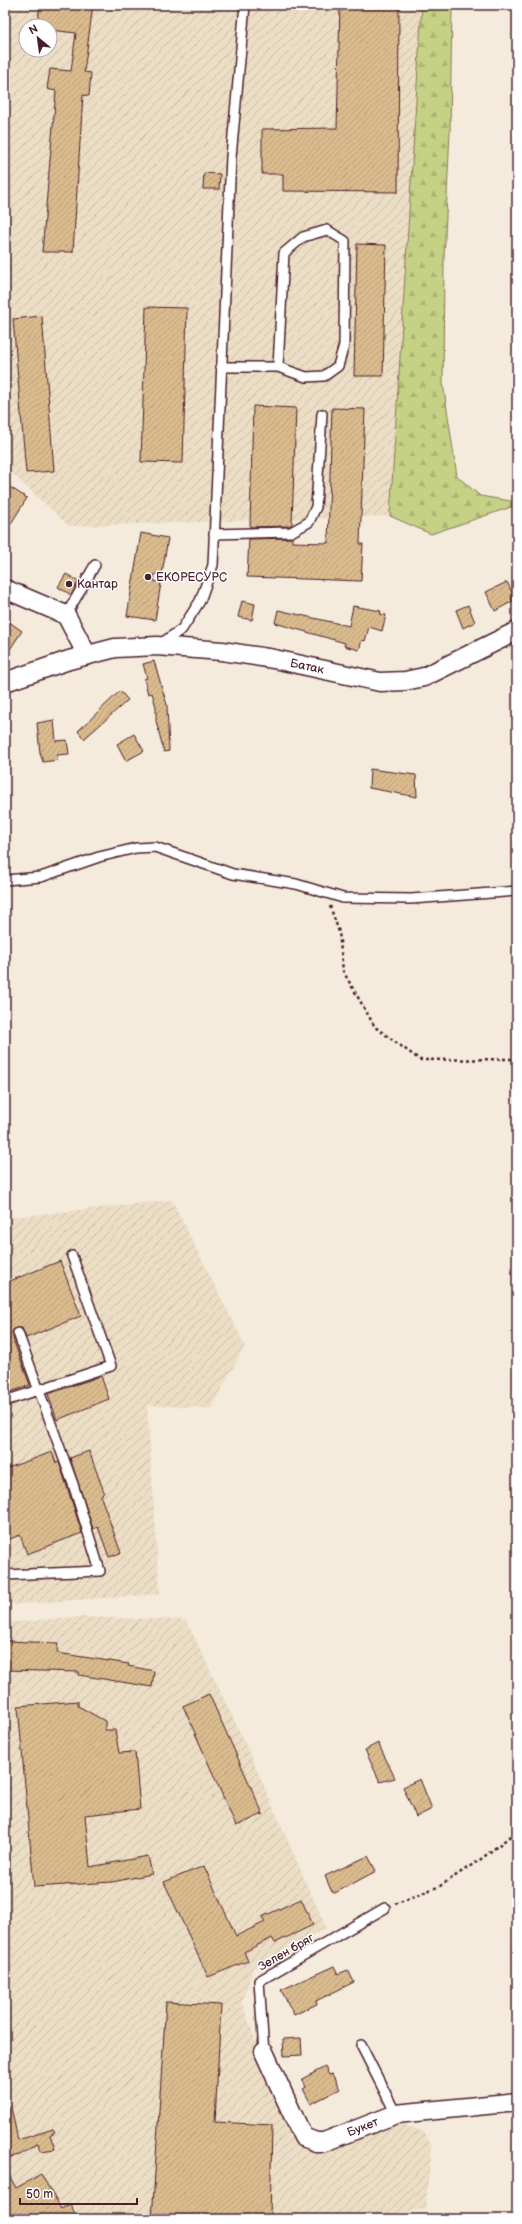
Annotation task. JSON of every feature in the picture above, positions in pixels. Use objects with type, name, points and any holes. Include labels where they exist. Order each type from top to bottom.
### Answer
[{"type":"street","points":[[5,590],[66,615],[87,655]]},
{"type":"street","name":"Батак","points":[[5,682],[87,655],[115,648],[157,646],[222,651],[274,659],[380,682],[405,681],[424,677],[517,631]]},
{"type":"street","name":"Букет","points":[[264,2052],[303,2137],[316,2142],[324,2142],[396,2114],[517,2102]]},
{"type":"lane","points":[[157,646],[182,628],[200,601],[213,565],[231,157],[245,5]]},
{"type":"lane","points":[[221,367],[278,367],[306,377],[324,376],[338,366],[344,345],[345,241],[327,230],[303,237],[284,253],[278,367]]},
{"type":"lane","points":[[214,534],[291,532],[309,522],[316,507],[322,414]]},
{"type":"lane","points":[[66,615],[95,565]]},
{"type":"lane","points":[[5,880],[41,877],[129,850],[155,847],[233,874],[296,884],[343,898],[412,899],[517,891]]},
{"type":"lane","points":[[5,1401],[111,1366],[72,1256]]},
{"type":"lane","points":[[5,1576],[100,1571],[73,1484],[18,1333]]},
{"type":"lane","name":"Зелен бряг","points":[[264,2052],[259,1982],[385,1908]]},
{"type":"lane","points":[[361,2045],[396,2114]]},
{"type":"path","points":[[326,892],[339,932],[343,971],[374,1028],[420,1060],[511,1059],[517,1057]]},
{"type":"path","points":[[385,1908],[440,1886],[481,1859],[517,1832]]},
{"type":"shaded area","points":[[5,5],[422,5],[390,516],[69,526],[5,467]]},
{"type":"shaded area","points":[[172,1200],[245,1346],[211,1408],[147,1405],[160,1594],[5,1605],[5,1218]]},
{"type":"shaded area","points":[[77,1617],[186,1620],[244,1741],[326,1928],[254,1966],[242,2003],[290,2136],[305,2150],[339,2144],[399,2123],[424,2132],[432,2146],[425,2209],[358,2219],[5,2219],[5,1623]]},
{"type":"green space","points":[[422,5],[452,5],[450,132],[444,258],[443,383],[457,476],[480,496],[517,502],[517,505],[431,534],[390,516]]},
{"type":"building","points":[[40,5],[93,5],[84,72],[91,73],[89,96],[83,95],[73,252],[42,252],[56,91],[47,89],[50,69],[71,71],[76,33],[58,31],[58,18],[38,18]]},
{"type":"building","points":[[340,5],[399,5],[398,192],[283,191],[283,174],[262,174],[262,129],[337,128]]},
{"type":"building","points":[[204,173],[220,174],[219,189],[203,189]]},
{"type":"building","points":[[357,244],[386,245],[383,376],[354,376]]},
{"type":"building","points":[[146,307],[187,308],[183,463],[141,462]]},
{"type":"building","points":[[42,316],[54,471],[26,473],[13,319]]},
{"type":"building","points":[[253,406],[296,408],[292,524],[289,526],[250,527]]},
{"type":"building","points":[[332,408],[365,409],[360,544],[363,544],[361,581],[247,577],[249,539],[292,538],[292,542],[328,543]]},
{"type":"building","points":[[5,484],[27,498],[5,533]]},
{"type":"building","name":"ЕКОРЕСУРС","points":[[141,533],[168,538],[162,574],[155,574],[154,581],[161,583],[155,620],[127,616]]},
{"type":"building","name":"Кантар","points":[[66,574],[79,581],[71,595],[58,587]]},
{"type":"building","points":[[507,582],[514,596],[511,597],[513,601],[495,611],[486,592]]},
{"type":"building","points":[[242,601],[255,604],[252,620],[238,617]]},
{"type":"building","points":[[468,605],[475,622],[463,628],[456,610]]},
{"type":"building","points":[[353,606],[381,611],[380,614],[386,615],[382,631],[369,627],[365,641],[362,640],[359,650],[344,646],[345,643],[275,623],[278,610],[349,626]]},
{"type":"building","points":[[5,619],[22,631],[5,657]]},
{"type":"building","points":[[154,661],[167,705],[169,751],[164,752],[156,721],[156,707],[152,693],[148,694],[144,679],[147,678],[143,664]]},
{"type":"building","points":[[120,691],[128,700],[84,739],[78,731]]},
{"type":"building","points":[[54,720],[56,741],[67,740],[69,754],[57,755],[58,760],[43,762],[40,753],[37,723]]},
{"type":"building","points":[[134,734],[144,751],[126,761],[117,744]]},
{"type":"building","points":[[370,769],[416,775],[417,797],[369,788]]},
{"type":"building","points":[[60,1261],[81,1316],[26,1338],[22,1328],[14,1329],[12,1332],[14,1342],[30,1385],[5,1394],[5,1283]]},
{"type":"building","points":[[101,1376],[109,1399],[57,1420],[48,1394]]},
{"type":"building","points":[[89,1451],[104,1492],[101,1497],[121,1553],[109,1557],[98,1527],[93,1529],[70,1458]]},
{"type":"building","points":[[52,1452],[56,1463],[59,1462],[82,1533],[27,1554],[20,1535],[5,1541],[5,1469]]},
{"type":"building","points":[[5,1641],[58,1643],[57,1653],[129,1664],[128,1666],[154,1671],[152,1687],[79,1675],[79,1672],[5,1670]]},
{"type":"building","points":[[209,1694],[263,1814],[236,1826],[183,1706]]},
{"type":"building","points":[[78,1701],[78,1706],[105,1721],[105,1730],[115,1730],[119,1753],[135,1752],[140,1809],[85,1815],[90,1867],[148,1856],[152,1874],[112,1882],[34,1887],[18,1706]]},
{"type":"building","points":[[378,1743],[395,1778],[380,1782],[365,1750]]},
{"type":"building","points":[[420,1779],[432,1809],[416,1817],[403,1787]]},
{"type":"building","points":[[368,1856],[376,1871],[335,1893],[331,1890],[325,1876]]},
{"type":"building","points":[[204,1866],[236,1936],[265,1922],[262,1917],[301,1899],[313,1925],[275,1943],[272,1938],[244,1952],[248,1961],[208,1977],[164,1882]]},
{"type":"building","points":[[334,1966],[338,1974],[348,1970],[354,1982],[316,2001],[317,2004],[294,2015],[281,1990]]},
{"type":"building","points":[[166,2002],[221,2005],[215,2122],[272,2125],[270,2219],[152,2219]]},
{"type":"building","points":[[301,2038],[302,2055],[284,2056],[283,2039]]},
{"type":"building","points":[[325,2067],[329,2075],[332,2074],[340,2089],[311,2104],[303,2089],[306,2087],[302,2079]]},
{"type":"building","points":[[5,2107],[11,2107],[18,2140],[53,2129],[55,2132],[50,2135],[55,2149],[40,2151],[38,2143],[20,2155],[5,2158]]},
{"type":"building","points":[[5,2168],[16,2188],[41,2174],[61,2209],[70,2204],[78,2219],[5,2219]]},
{"type":"place","name":"ЕКОРЕСУРС","points":[[148,577]]},
{"type":"place","name":"Кантар","points":[[69,584]]}]
